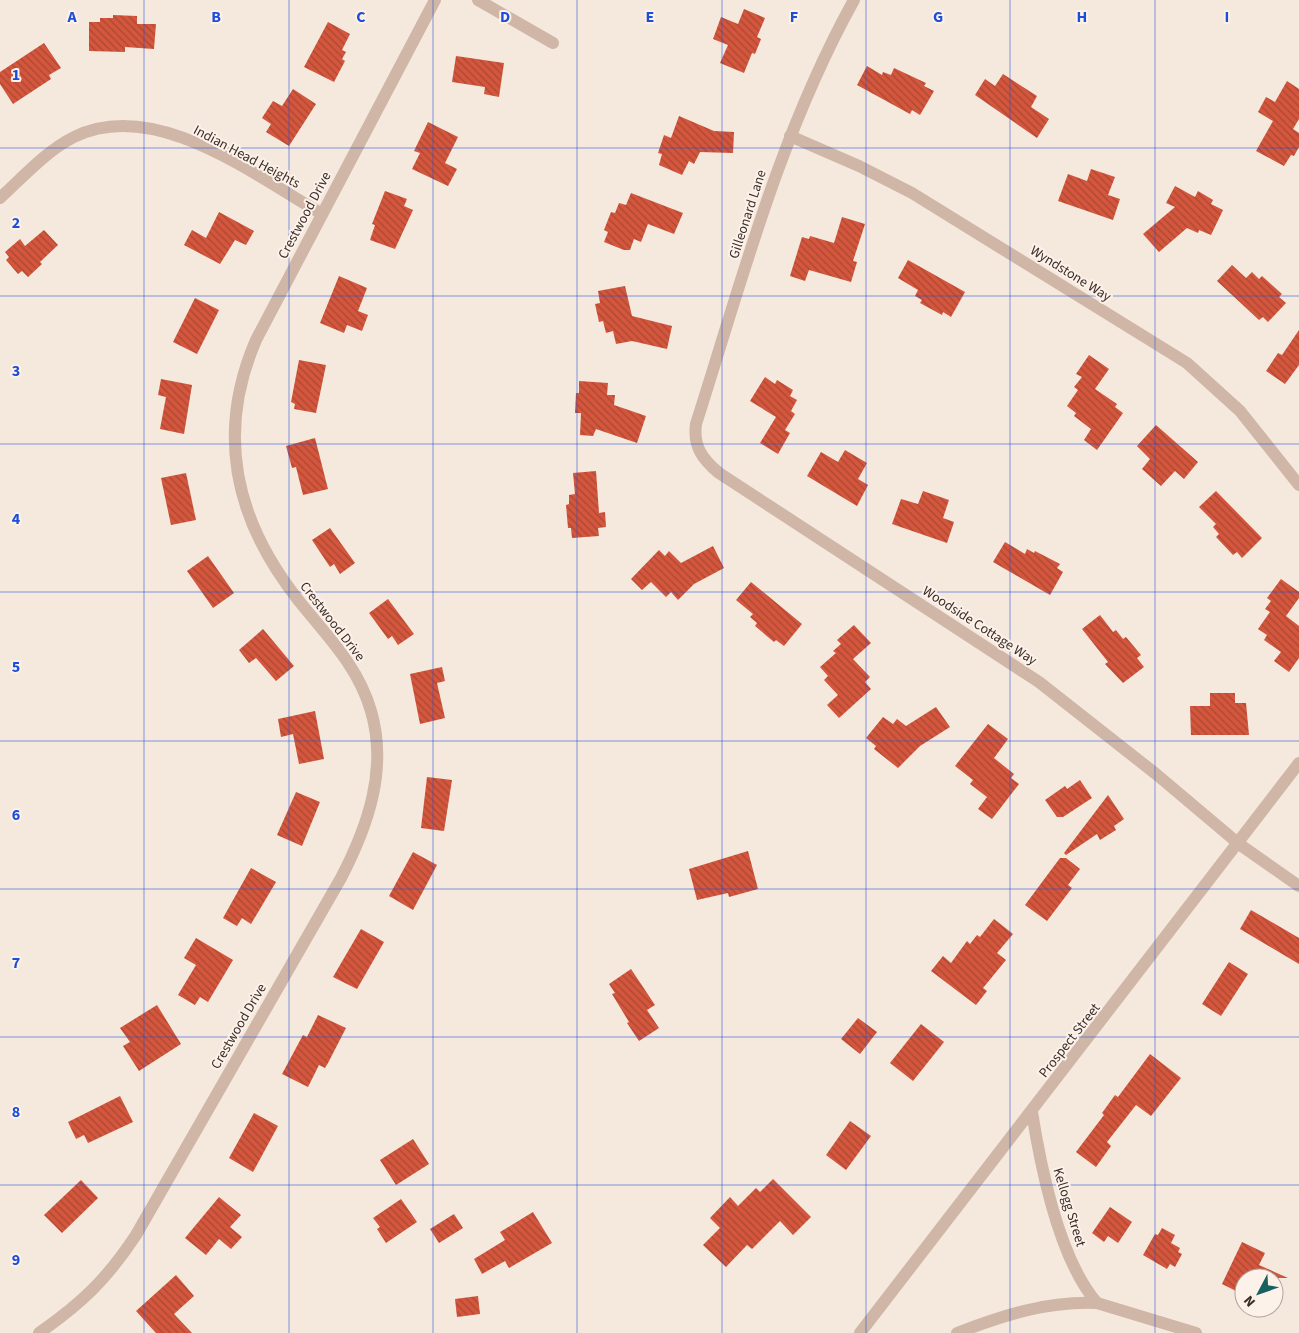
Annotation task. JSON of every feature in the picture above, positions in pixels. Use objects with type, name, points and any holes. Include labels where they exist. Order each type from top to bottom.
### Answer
[{"type":"street","name":"Crestwood Drive","points":[[39,1333],[92,1292],[107,1277],[136,1235],[341,878],[362,837],[372,798],[377,754],[376,733],[364,692],[344,654],[272,565],[261,544],[243,498],[234,455],[235,407],[246,363],[267,317],[435,0]]},
{"type":"street","points":[[478,0],[553,43]]},
{"type":"street","name":"Gilleonard Lane","points":[[696,445],[696,424],[766,200],[814,78],[854,0]]},
{"type":"street","name":"Indian Head Heights","points":[[0,198],[54,150],[73,138],[92,130],[115,126],[136,126],[156,129],[203,147],[322,214]]},
{"type":"street","name":"Wyndstone Way","points":[[790,136],[860,166],[912,193],[1187,363],[1240,410],[1299,485]]},
{"type":"street","name":"Woodside Cottage Way","points":[[696,445],[710,465],[719,473],[1040,682],[1156,774],[1238,844],[1299,886]]},
{"type":"street","name":"Prospect Street","points":[[860,1333],[1299,763]]},
{"type":"street","name":"Kellogg Street","points":[[1032,1112],[1043,1167],[1062,1233],[1081,1282],[1097,1303]]},
{"type":"street","points":[[957,1333],[1034,1307],[1080,1302],[1097,1303],[1196,1333]]},
{"type":"building","points":[[744,9],[765,18],[757,37],[761,39],[755,54],[752,53],[744,73],[720,63],[728,45],[713,39],[721,17],[738,24]]},
{"type":"building","points":[[113,15],[137,16],[137,24],[156,24],[154,49],[125,47],[125,52],[89,51],[89,22],[100,22],[100,18],[113,18]]},
{"type":"building","points":[[328,22],[350,34],[342,50],[346,52],[342,59],[345,61],[334,82],[304,67]]},
{"type":"building","points":[[44,43],[61,68],[49,75],[51,79],[13,104],[0,84],[0,72]]},
{"type":"building","points":[[456,56],[504,63],[499,97],[484,94],[485,87],[452,82]]},
{"type":"building","points":[[867,66],[882,75],[883,72],[891,75],[894,68],[926,83],[924,86],[934,91],[920,115],[912,110],[910,114],[857,85]]},
{"type":"building","points":[[1003,74],[1037,96],[1031,107],[1049,119],[1037,138],[975,95],[985,79],[995,86]]},
{"type":"building","points":[[1287,81],[1299,89],[1299,119],[1293,129],[1299,133],[1299,147],[1294,156],[1291,155],[1284,166],[1256,151],[1273,121],[1258,112],[1266,97],[1275,102]]},
{"type":"building","points":[[293,89],[316,104],[289,146],[266,132],[271,124],[262,118],[273,101],[282,106]]},
{"type":"building","points":[[679,116],[714,131],[734,132],[733,153],[700,152],[694,164],[689,161],[682,175],[659,165],[662,154],[658,153],[664,135],[671,138]]},
{"type":"building","points":[[428,122],[458,137],[445,163],[457,169],[448,186],[412,169],[420,153],[414,151]]},
{"type":"building","points":[[1091,169],[1115,177],[1108,195],[1120,199],[1113,220],[1058,201],[1068,174],[1087,181]]},
{"type":"building","points":[[1175,186],[1195,197],[1198,191],[1213,200],[1211,204],[1223,210],[1211,235],[1199,230],[1198,233],[1187,228],[1159,252],[1143,234],[1175,207],[1166,203]]},
{"type":"building","points":[[385,191],[407,199],[404,206],[413,210],[395,249],[370,240],[375,225],[372,224]]},
{"type":"building","points":[[631,193],[683,213],[674,234],[648,224],[641,242],[634,239],[630,250],[624,250],[604,242],[608,232],[604,230],[611,212],[615,213],[619,203],[626,205]]},
{"type":"building","points":[[219,212],[254,231],[246,245],[235,240],[220,264],[184,245],[192,230],[206,238]]},
{"type":"building","points":[[842,217],[865,224],[853,261],[857,262],[851,282],[809,270],[805,281],[790,276],[802,237],[809,239],[810,236],[834,243]]},
{"type":"building","points":[[44,230],[58,245],[40,262],[42,264],[28,277],[22,271],[18,274],[6,260],[9,257],[5,252],[20,239],[25,246]]},
{"type":"building","points":[[908,260],[965,292],[951,317],[943,312],[942,315],[920,303],[922,300],[915,296],[918,290],[898,278]]},
{"type":"building","points":[[1232,265],[1246,278],[1252,272],[1259,279],[1262,276],[1282,294],[1279,297],[1286,303],[1268,322],[1263,317],[1259,320],[1217,281]]},
{"type":"building","points":[[339,276],[367,288],[358,311],[368,315],[362,331],[347,325],[344,333],[320,323]]},
{"type":"building","points":[[625,286],[632,316],[672,326],[667,349],[632,341],[616,344],[613,331],[606,333],[603,321],[599,322],[595,304],[600,303],[598,291]]},
{"type":"building","points":[[195,298],[219,310],[197,354],[173,342]]},
{"type":"building","points":[[1299,330],[1299,365],[1285,384],[1266,371],[1278,353],[1282,355]]},
{"type":"building","points":[[1089,355],[1109,369],[1095,389],[1117,404],[1115,407],[1123,413],[1097,450],[1084,440],[1091,429],[1074,416],[1076,413],[1067,406],[1078,390],[1074,387],[1082,377],[1076,374]]},
{"type":"building","points":[[299,360],[326,365],[316,413],[294,409],[295,404],[291,402]]},
{"type":"building","points":[[765,377],[775,384],[777,380],[793,390],[790,396],[797,400],[791,411],[795,414],[785,430],[790,433],[778,454],[760,443],[776,417],[750,401]]},
{"type":"building","points":[[161,379],[192,385],[184,434],[160,429],[166,397],[158,395]]},
{"type":"building","points":[[579,381],[608,383],[607,395],[615,395],[614,405],[646,416],[637,443],[596,429],[593,436],[580,435],[581,413],[575,413]]},
{"type":"building","points":[[1156,425],[1198,462],[1184,479],[1175,471],[1161,486],[1142,469],[1150,459],[1137,446]]},
{"type":"building","points":[[315,438],[328,489],[303,495],[296,467],[292,468],[286,446]]},
{"type":"building","points":[[845,450],[867,463],[858,479],[868,485],[857,506],[807,476],[821,452],[838,462]]},
{"type":"building","points":[[596,471],[599,513],[605,512],[606,527],[598,528],[599,536],[572,538],[571,528],[568,528],[566,505],[569,504],[569,495],[575,494],[573,473]]},
{"type":"building","points":[[186,473],[196,520],[171,525],[161,478]]},
{"type":"building","points":[[923,491],[949,500],[943,518],[954,522],[947,543],[892,524],[901,499],[918,504]]},
{"type":"building","points":[[1216,491],[1262,538],[1242,558],[1237,552],[1233,555],[1216,537],[1219,534],[1213,527],[1216,524],[1199,507]]},
{"type":"building","points":[[330,528],[355,563],[340,574],[334,564],[330,567],[312,540]]},
{"type":"building","points":[[1005,542],[1025,554],[1027,549],[1034,553],[1035,551],[1060,564],[1057,568],[1063,572],[1050,595],[993,562]]},
{"type":"building","points":[[713,546],[724,568],[694,584],[678,600],[671,592],[666,597],[651,582],[642,590],[631,579],[659,550],[665,556],[669,551],[681,563]]},
{"type":"building","points":[[208,556],[234,593],[213,608],[187,571]]},
{"type":"building","points":[[1281,579],[1299,592],[1299,598],[1286,616],[1299,626],[1299,658],[1289,672],[1274,661],[1281,652],[1264,640],[1267,635],[1258,629],[1270,612],[1265,609],[1271,601],[1267,598]]},
{"type":"building","points":[[751,582],[802,624],[784,646],[776,640],[774,642],[755,626],[757,623],[750,617],[753,614],[736,600]]},
{"type":"building","points":[[388,599],[414,634],[398,645],[392,636],[388,639],[369,613]]},
{"type":"building","points":[[1100,615],[1113,632],[1116,630],[1123,639],[1126,637],[1141,655],[1137,658],[1144,667],[1123,683],[1105,664],[1108,662],[1082,629]]},
{"type":"building","points":[[854,625],[871,643],[853,659],[870,677],[865,682],[871,689],[839,718],[827,705],[838,695],[824,680],[828,676],[820,667],[836,653],[833,651],[841,644],[837,640]]},
{"type":"building","points":[[263,629],[294,666],[276,681],[256,658],[249,663],[239,650]]},
{"type":"building","points":[[442,667],[445,681],[437,683],[445,718],[420,724],[410,674]]},
{"type":"building","points":[[1210,693],[1235,693],[1235,703],[1246,703],[1249,735],[1191,735],[1190,706],[1210,706]]},
{"type":"building","points":[[936,707],[950,727],[920,746],[898,768],[874,749],[876,746],[866,738],[883,717],[893,724],[897,719],[906,726]]},
{"type":"building","points":[[315,711],[324,759],[299,764],[293,734],[281,737],[278,719]]},
{"type":"building","points":[[988,724],[1008,739],[994,758],[1014,774],[1011,778],[1019,784],[992,819],[978,809],[987,797],[970,784],[973,780],[955,766]]},
{"type":"building","points":[[427,777],[452,780],[444,831],[421,828]]},
{"type":"building","points":[[1080,780],[1092,798],[1063,817],[1057,817],[1045,800],[1065,786],[1067,789]]},
{"type":"building","points":[[296,792],[320,802],[302,846],[277,835]]},
{"type":"building","points":[[1108,795],[1124,819],[1114,826],[1116,830],[1100,840],[1097,834],[1066,855],[1064,853]]},
{"type":"building","points":[[748,851],[758,889],[729,897],[728,893],[697,900],[689,869]]},
{"type":"building","points":[[413,852],[437,865],[413,910],[389,896]]},
{"type":"building","points":[[1060,858],[1066,858],[1080,869],[1068,885],[1072,888],[1047,921],[1025,905]]},
{"type":"building","points":[[251,868],[276,882],[251,924],[242,918],[237,926],[223,918]]},
{"type":"building","points":[[1251,910],[1299,938],[1299,964],[1240,929]]},
{"type":"building","points":[[994,919],[1013,934],[997,953],[1006,960],[983,988],[987,991],[976,1005],[931,971],[943,956],[951,963],[967,941],[970,944],[977,935],[980,937]]},
{"type":"building","points":[[361,929],[384,942],[357,989],[333,977]]},
{"type":"building","points":[[196,938],[233,960],[208,1002],[200,997],[195,1005],[178,995],[196,965],[184,958]]},
{"type":"building","points":[[1229,962],[1248,974],[1221,1016],[1202,1004]]},
{"type":"building","points":[[631,969],[655,1005],[647,1010],[659,1028],[639,1041],[627,1023],[629,1022],[612,994],[615,993],[609,984]]},
{"type":"building","points":[[157,1005],[181,1044],[139,1071],[123,1046],[130,1042],[120,1028]]},
{"type":"building","points":[[318,1015],[346,1028],[325,1068],[319,1065],[308,1087],[282,1074],[303,1035],[307,1037]]},
{"type":"building","points":[[858,1018],[877,1032],[860,1054],[841,1039]]},
{"type":"building","points":[[921,1024],[944,1042],[913,1081],[890,1063]]},
{"type":"building","points":[[1150,1054],[1181,1078],[1151,1116],[1136,1105],[1107,1142],[1111,1146],[1096,1167],[1076,1152],[1104,1115],[1102,1113],[1115,1095],[1118,1097]]},
{"type":"building","points":[[120,1096],[133,1122],[88,1143],[84,1135],[76,1139],[68,1122]]},
{"type":"building","points":[[254,1113],[278,1126],[253,1172],[229,1158]]},
{"type":"building","points":[[850,1121],[871,1136],[846,1170],[826,1155]]},
{"type":"building","points":[[413,1139],[429,1164],[396,1185],[380,1160]]},
{"type":"building","points":[[773,1179],[811,1217],[793,1235],[780,1221],[752,1249],[747,1245],[726,1267],[703,1245],[720,1228],[710,1218],[730,1197],[738,1206],[756,1188],[760,1192]]},
{"type":"building","points":[[81,1180],[98,1198],[62,1233],[44,1215]]},
{"type":"building","points":[[219,1197],[241,1215],[230,1227],[242,1237],[231,1249],[219,1239],[206,1255],[185,1238]]},
{"type":"building","points":[[401,1199],[417,1222],[386,1243],[377,1229],[380,1227],[373,1218]]},
{"type":"building","points":[[1110,1207],[1132,1222],[1118,1243],[1108,1236],[1104,1242],[1092,1233]]},
{"type":"building","points":[[533,1212],[552,1243],[509,1268],[505,1261],[482,1274],[474,1259],[505,1240],[500,1232]]},
{"type":"building","points":[[454,1214],[463,1228],[439,1243],[430,1229]]},
{"type":"building","points":[[1162,1228],[1175,1235],[1171,1243],[1180,1248],[1178,1252],[1182,1254],[1175,1267],[1170,1264],[1167,1269],[1143,1255],[1155,1234],[1158,1235]]},
{"type":"building","points":[[1242,1242],[1265,1253],[1259,1265],[1266,1268],[1234,1268],[1234,1290],[1222,1284]]},
{"type":"building","points":[[176,1275],[194,1296],[174,1314],[192,1333],[156,1333],[136,1311]]},
{"type":"building","points":[[478,1296],[480,1314],[457,1317],[455,1299]]}]
